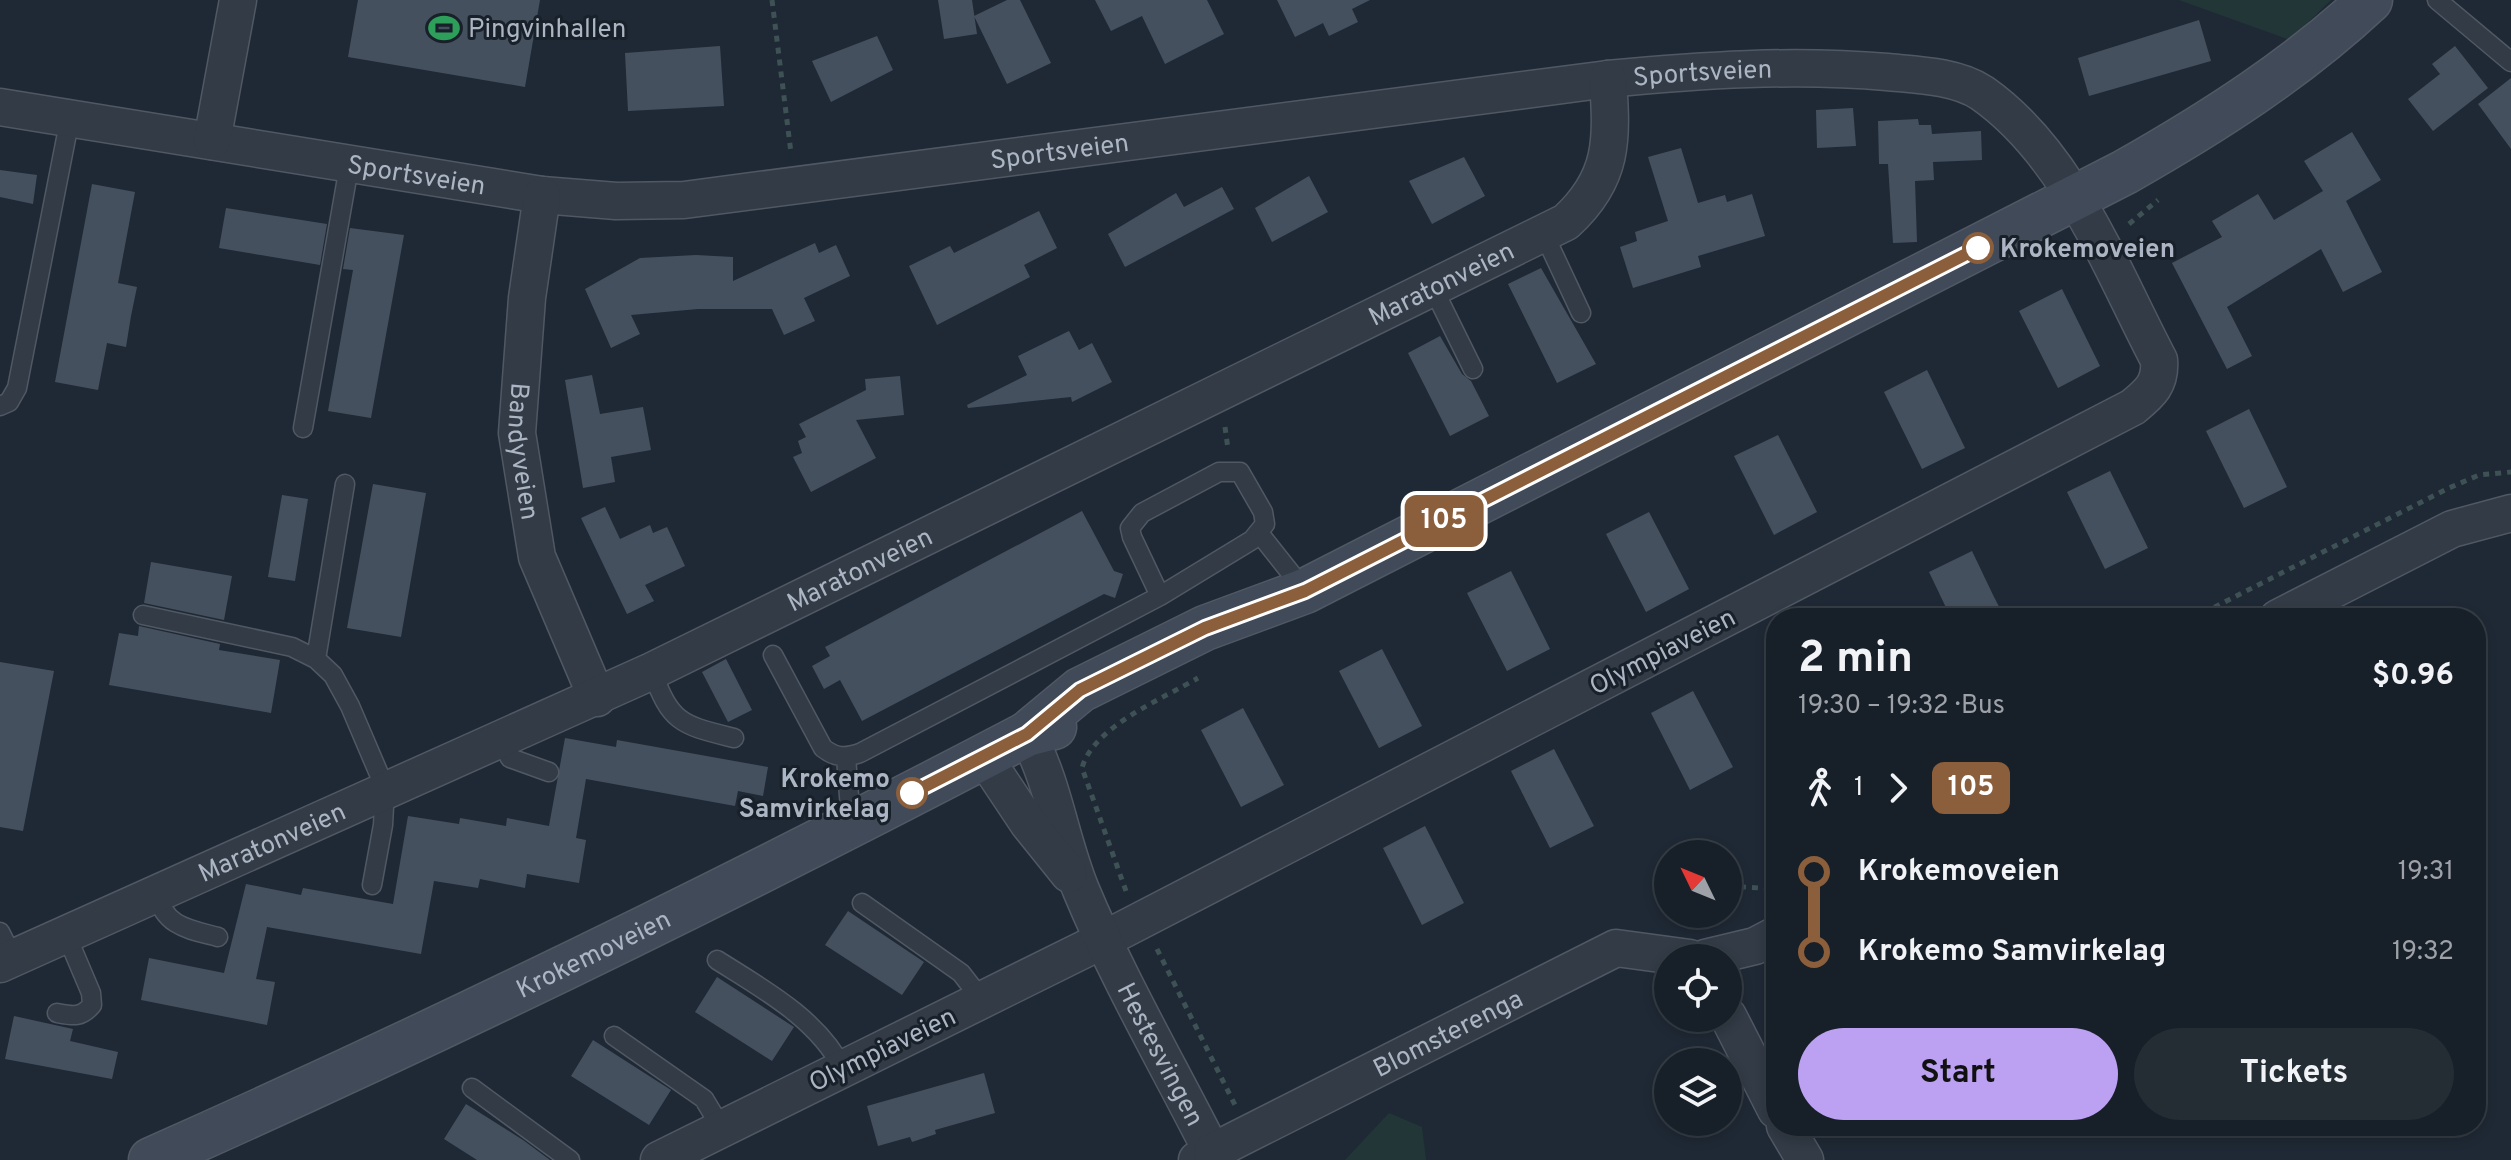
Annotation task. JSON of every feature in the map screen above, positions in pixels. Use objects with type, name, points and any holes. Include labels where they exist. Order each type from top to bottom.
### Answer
[{"type":"main road","name":"Krokemoveien","points":[[1027,734],[1093,716],[1236,636],[1305,591],[2073,199],[2237,105],[2312,51],[2370,0]]},
{"type":"main road","name":"Krokemoveien","points":[[151,1160],[326,1083],[561,970],[984,757],[1027,734],[1080,690],[1205,628],[1305,591]]},
{"type":"street","points":[[212,141],[238,0]]},
{"type":"street","name":"Sportsveien","points":[[0,107],[350,161],[542,195],[616,201],[684,200],[1608,79],[1744,66],[1831,67],[1953,81],[1980,92],[2041,149],[2073,199]]},
{"type":"street","name":"Maratonveien","points":[[4,951],[66,934],[385,788],[597,698],[1544,234],[1566,222],[1585,204],[1600,180],[1609,156],[1612,129],[1608,79]]},
{"type":"street","name":"Bandyveien","points":[[542,195],[527,298],[517,433],[537,557],[597,698]]},
{"type":"street","name":"Olympiaveien","points":[[659,1160],[1105,939],[2133,407],[2152,391],[2160,377],[2159,360],[2073,199]]},
{"type":"street","points":[[2298,608],[2452,529],[2511,513]]},
{"type":"street","points":[[1027,734],[1040,757],[1057,806],[1080,888],[1105,939]]},
{"type":"street","points":[[984,757],[1028,823],[1080,888]]},
{"type":"street","name":"Hestesvingen","points":[[1105,939],[1204,1156]]},
{"type":"street","points":[[1742,949],[1766,940]]},
{"type":"street","name":"Blomsterenga","points":[[1204,1156],[1616,948],[1654,953]]},
{"type":"street","points":[[1736,1032],[1766,1090]]},
{"type":"street","points":[[1791,1136],[1805,1160]]},
{"type":"lane","points":[[2437,0],[2511,62]]},
{"type":"lane","points":[[0,406],[9,402],[17,388],[70,118]]},
{"type":"lane","points":[[303,428],[350,161]]},
{"type":"lane","points":[[1544,234],[1581,313]]},
{"type":"lane","points":[[1433,288],[1473,369]]},
{"type":"lane","points":[[773,655],[817,740],[833,756],[846,757],[1160,596],[1259,533],[1265,524],[1263,512],[1245,477],[1232,469],[1219,472],[1142,513],[1130,528],[1160,596]]},
{"type":"lane","points":[[316,659],[345,484]]},
{"type":"lane","points":[[1259,533],[1305,591]]},
{"type":"lane","points":[[143,615],[292,647],[316,659],[333,675],[350,706],[385,788],[383,825],[372,885]]},
{"type":"lane","points":[[652,671],[662,701],[676,720],[688,727],[734,738]]},
{"type":"lane","points":[[500,739],[510,758],[549,772]]},
{"type":"lane","points":[[846,757],[851,824]]},
{"type":"lane","points":[[156,893],[165,916],[176,926],[218,937]]},
{"type":"lane","points":[[862,903],[961,973],[982,1000]]},
{"type":"lane","points":[[57,1013],[75,1016],[85,1013],[92,1005],[91,993],[66,934]]},
{"type":"lane","points":[[717,960],[797,1014],[829,1045],[843,1069]]},
{"type":"lane","points":[[614,1036],[704,1099],[722,1129]]},
{"type":"lane","points":[[472,1088],[570,1160]]},
{"type":"path","points":[[772,0],[795,185]]},
{"type":"path","points":[[1102,735],[1233,657],[1236,636]]},
{"type":"path","points":[[1742,887],[1766,888]]},
{"type":"green space","points":[[2179,0],[2331,0],[2290,40]]},
{"type":"green space","points":[[1389,1113],[1422,1127],[1426,1160],[1345,1160]]},
{"type":"building","name":"Pingvinhallen","points":[[358,0],[540,0],[525,87],[348,57]]},
{"type":"building","points":[[938,0],[972,0],[977,34],[944,39]]},
{"type":"building","points":[[1007,0],[1020,0],[1051,63],[1007,84],[974,16]]},
{"type":"building","points":[[1095,0],[1207,0],[1224,34],[1165,64],[1142,16],[1111,31]]},
{"type":"building","points":[[1277,0],[1370,0],[1352,9],[1358,22],[1329,36],[1323,23],[1295,37]]},
{"type":"building","points":[[2199,20],[2211,61],[2089,96],[2078,58]]},
{"type":"building","points":[[877,36],[893,70],[831,102],[812,61]]},
{"type":"building","points":[[720,46],[724,106],[628,111],[625,53]]},
{"type":"building","points":[[2455,46],[2488,88],[2433,131],[2408,99],[2440,74],[2432,64]]},
{"type":"building","points":[[2511,78],[2511,149],[2478,104]]},
{"type":"building","points":[[1853,108],[1856,146],[1817,148],[1816,110]]},
{"type":"building","points":[[1918,119],[1919,125],[1931,125],[1932,134],[1981,131],[1982,160],[1933,162],[1934,180],[1915,181],[1917,242],[1893,243],[1888,164],[1879,164],[1878,121]]},
{"type":"building","points":[[2352,132],[2381,180],[2346,201],[2382,272],[2343,292],[2321,249],[2227,307],[2252,356],[2227,369],[2172,263],[2222,237],[2212,221],[2258,194],[2274,220],[2323,191],[2304,161]]},
{"type":"building","points":[[1681,148],[1698,203],[1725,195],[1727,202],[1752,194],[1765,236],[1698,256],[1701,267],[1633,288],[1620,247],[1637,241],[1635,232],[1668,221],[1648,157]]},
{"type":"building","points":[[1464,157],[1485,196],[1432,224],[1409,181]]},
{"type":"building","points":[[0,170],[37,175],[33,204],[0,197]]},
{"type":"building","points":[[1309,176],[1328,212],[1272,242],[1255,208]]},
{"type":"building","points":[[92,184],[135,192],[118,283],[137,287],[126,347],[107,343],[98,390],[55,382]]},
{"type":"building","points":[[1222,187],[1234,209],[1125,267],[1108,234],[1176,193],[1184,207]]},
{"type":"building","points":[[226,208],[327,224],[320,265],[219,248]]},
{"type":"building","points":[[1039,211],[1057,248],[1024,265],[1030,277],[937,325],[909,266],[950,246],[954,253]]},
{"type":"building","points":[[350,228],[404,235],[371,418],[328,411],[353,270],[343,269]]},
{"type":"building","points":[[815,243],[819,253],[836,245],[850,276],[804,298],[815,321],[784,335],[772,309],[698,309],[631,315],[640,334],[611,348],[585,289],[640,258],[733,257],[733,281]]},
{"type":"building","points":[[1541,268],[1596,364],[1557,383],[1508,284]]},
{"type":"building","points":[[2062,289],[2100,366],[2058,388],[2019,311]]},
{"type":"building","points":[[1069,331],[1079,350],[1092,343],[1112,382],[1072,402],[1071,397],[968,408],[967,405],[1027,375],[1018,356]]},
{"type":"building","points":[[1440,336],[1462,374],[1471,381],[1489,416],[1450,436],[1408,353]]},
{"type":"building","points":[[1927,370],[1965,448],[1922,469],[1884,392]]},
{"type":"building","points":[[592,375],[600,414],[643,407],[651,450],[611,457],[615,482],[583,488],[565,380]]},
{"type":"building","points":[[900,376],[904,415],[856,420],[876,458],[811,492],[793,457],[802,453],[798,441],[806,437],[799,424],[866,390],[865,379]]},
{"type":"building","points":[[2249,409],[2287,487],[2244,508],[2206,431]]},
{"type":"building","points":[[1778,435],[1817,512],[1774,535],[1734,456]]},
{"type":"building","points":[[2110,471],[2148,548],[2105,569],[2067,492]]},
{"type":"building","points":[[373,484],[426,493],[401,637],[347,628]]},
{"type":"building","points":[[282,495],[308,499],[295,581],[268,577]]},
{"type":"building","points":[[605,507],[620,539],[650,525],[653,533],[667,527],[685,566],[645,585],[654,601],[627,614],[581,518]]},
{"type":"building","points":[[1082,511],[1114,571],[1123,574],[1115,598],[1104,594],[862,721],[840,680],[824,689],[812,666],[830,656],[825,647]]},
{"type":"building","points":[[1649,512],[1689,589],[1646,612],[1606,534]]},
{"type":"building","points":[[1972,551],[2000,608],[1946,608],[1929,572]]},
{"type":"building","points":[[151,562],[232,576],[224,620],[144,603]]},
{"type":"building","points":[[1511,571],[1550,649],[1507,671],[1467,593]]},
{"type":"building","points":[[139,626],[220,644],[219,650],[280,660],[271,713],[109,685],[119,633],[138,636]]},
{"type":"building","points":[[1382,649],[1422,726],[1379,748],[1339,671]]},
{"type":"building","points":[[726,659],[752,710],[728,722],[702,672]]},
{"type":"building","points":[[0,662],[54,671],[23,831],[0,827]]},
{"type":"building","points":[[1693,691],[1733,767],[1690,790],[1651,713]]},
{"type":"building","points":[[1243,708],[1284,785],[1241,807],[1201,730]]},
{"type":"building","points":[[565,738],[616,747],[617,740],[768,767],[763,796],[738,791],[735,806],[586,779],[576,838],[586,840],[579,883],[527,874],[525,888],[480,879],[478,888],[434,881],[421,954],[267,927],[256,979],[275,982],[267,1025],[141,1000],[149,958],[224,973],[246,884],[301,895],[303,888],[393,904],[408,816],[459,824],[460,818],[506,826],[507,818],[549,826]]},
{"type":"building","points":[[1554,749],[1594,826],[1550,848],[1511,771]]},
{"type":"building","points":[[1425,826],[1464,903],[1422,925],[1383,848]]},
{"type":"building","points":[[848,911],[924,962],[902,995],[825,945]]},
{"type":"building","points":[[717,977],[794,1027],[772,1061],[695,1012]]},
{"type":"building","points":[[14,1016],[73,1029],[70,1041],[118,1052],[112,1079],[5,1059]]},
{"type":"building","points":[[593,1040],[671,1090],[649,1125],[571,1076]]},
{"type":"building","points":[[984,1073],[995,1113],[935,1130],[936,1134],[912,1142],[910,1137],[878,1146],[867,1106]]},
{"type":"building","points":[[466,1104],[550,1160],[477,1160],[444,1139]]},
{"type":"bus line","name":"105","points":[[912,793],[1027,734],[1080,690],[1205,628],[1305,591],[1978,248]]},
{"type":"place","name":"Pingvinhallen","points":[[444,28]]},
{"type":"place","name":"Krokemoveien","points":[[1978,248]]},
{"type":"place","name":"Krokemo Samvirkelag","points":[[912,793]]}]
